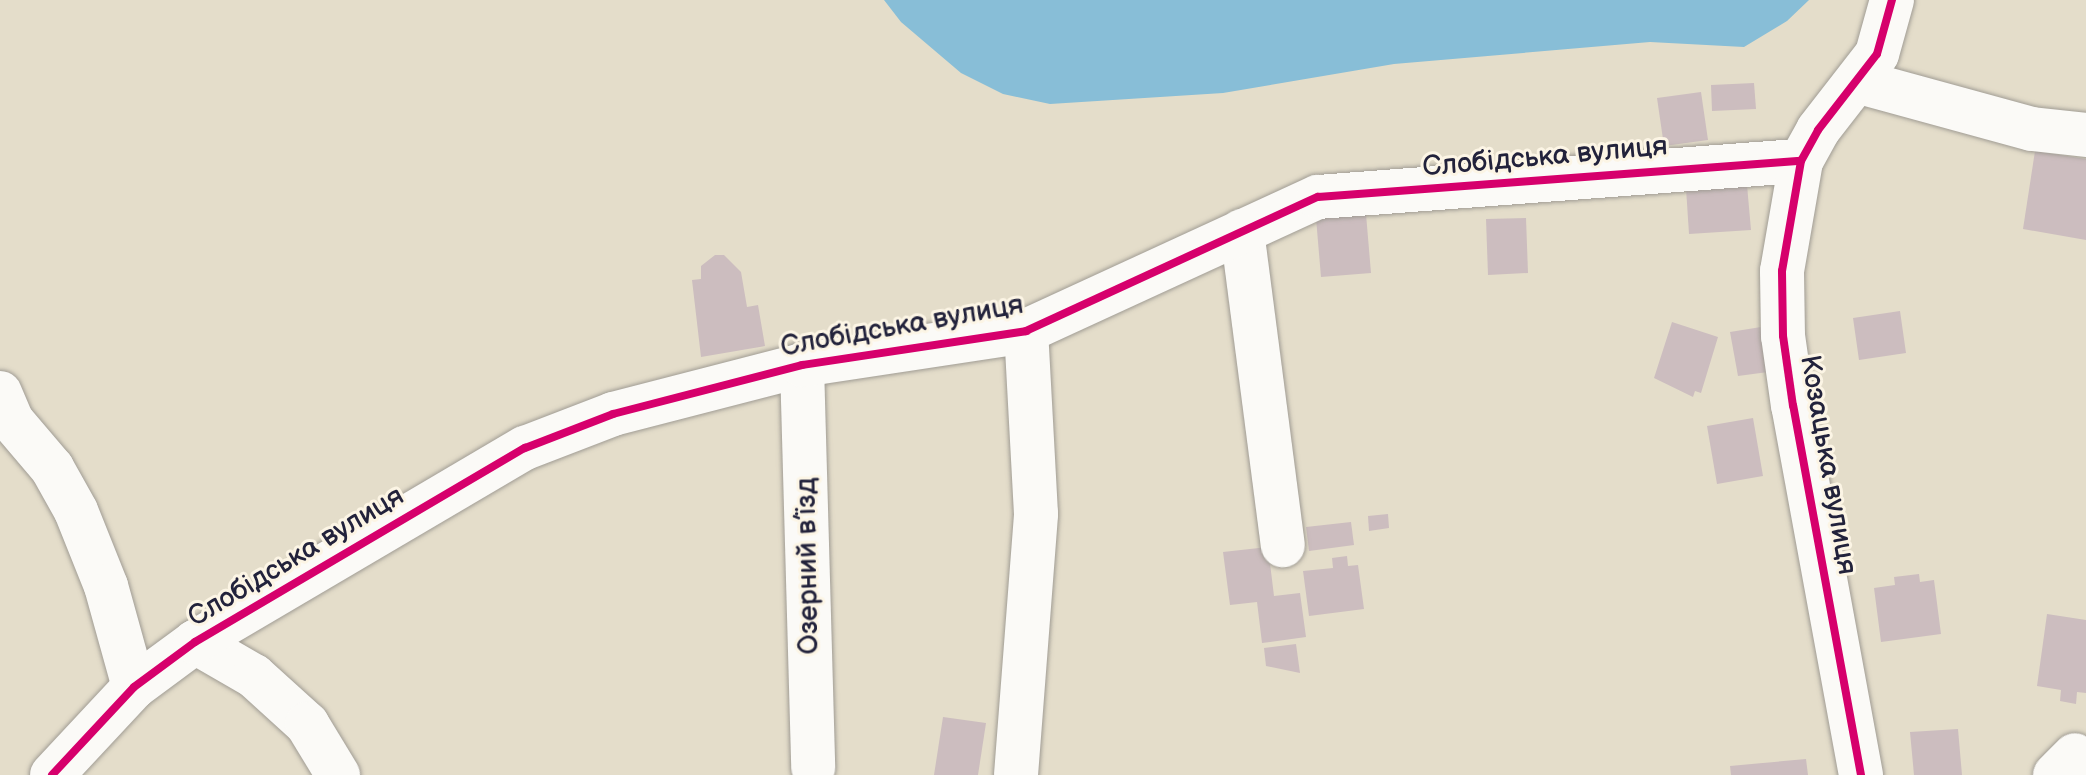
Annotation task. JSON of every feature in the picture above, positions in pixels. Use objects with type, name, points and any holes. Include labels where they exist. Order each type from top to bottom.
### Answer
[{"type":"street","name":"Козацька вулиця","points":[[1861,775],[1783,336],[1786,225],[1801,161],[1818,130],[1860,82],[1877,54],[1892,0]]},
{"type":"street","points":[[1860,82],[2017,126],[2086,135]]},
{"type":"street","name":"Слобідська вулиця","points":[[52,775],[134,687],[195,642],[525,448],[613,414],[802,365],[1026,331],[1318,197],[1801,161]]},
{"type":"street","points":[[1242,231],[1283,545]]},
{"type":"street","points":[[1016,775],[1036,514],[1026,331]]},
{"type":"street","name":"Озерний в’їзд","points":[[802,365],[813,768]]},
{"type":"street","points":[[0,393],[12,421],[52,468],[76,511],[106,586],[134,687]]},
{"type":"street","points":[[195,642],[254,676],[307,724],[338,775]]},
{"type":"water","points":[[884,0],[1809,0],[1787,21],[1744,47],[1650,42],[1394,64],[1223,93],[1050,104],[1003,94],[961,73],[901,22]]},
{"type":"building","points":[[1754,83],[1756,109],[1712,111],[1711,85]]},
{"type":"building","points":[[1701,92],[1708,140],[1664,146],[1657,98]]},
{"type":"building","points":[[2035,151],[2086,159],[2086,240],[2023,229]]},
{"type":"building","points":[[1747,185],[1751,230],[1689,234],[1686,188]]},
{"type":"building","points":[[1366,214],[1371,273],[1321,277],[1316,218]]},
{"type":"building","points":[[1526,218],[1528,273],[1488,275],[1486,219]]},
{"type":"building","points":[[715,255],[724,255],[741,272],[747,307],[758,305],[765,346],[701,357],[692,280],[701,279],[701,266]]},
{"type":"building","points":[[1900,311],[1906,353],[1859,360],[1853,318]]},
{"type":"building","points":[[1672,322],[1718,337],[1701,393],[1695,391],[1693,397],[1654,378]]},
{"type":"building","points":[[1761,327],[1768,372],[1738,376],[1730,332]]},
{"type":"building","points":[[1753,418],[1763,476],[1717,484],[1707,426]]},
{"type":"building","points":[[1388,514],[1389,528],[1369,531],[1368,516]]},
{"type":"building","points":[[1351,522],[1354,545],[1309,551],[1306,527]]},
{"type":"building","points":[[1268,547],[1274,596],[1300,593],[1306,637],[1262,643],[1257,602],[1230,605],[1223,552]]},
{"type":"building","points":[[1347,556],[1348,566],[1358,565],[1364,609],[1309,616],[1303,571],[1333,568],[1332,558]]},
{"type":"building","points":[[1919,574],[1920,582],[1934,580],[1941,634],[1881,642],[1874,588],[1895,585],[1894,577]]},
{"type":"building","points":[[2047,614],[2086,620],[2086,693],[2077,692],[2076,704],[2060,701],[2061,690],[2037,686]]},
{"type":"building","points":[[1296,644],[1300,673],[1266,666],[1264,648]]},
{"type":"building","points":[[943,717],[986,723],[978,775],[934,775]]},
{"type":"building","points":[[1958,729],[1962,775],[1914,775],[1910,732]]},
{"type":"building","points":[[1806,759],[1808,775],[1731,775],[1730,766]]},
{"type":"cycle path","points":[[1861,775],[1793,406],[1783,336],[1782,271],[1801,161],[1818,130],[1877,54],[1892,0]]},
{"type":"cycle path","points":[[52,775],[134,687],[195,642],[525,448],[613,414],[802,365],[1026,331],[1318,197],[1801,161]]}]
